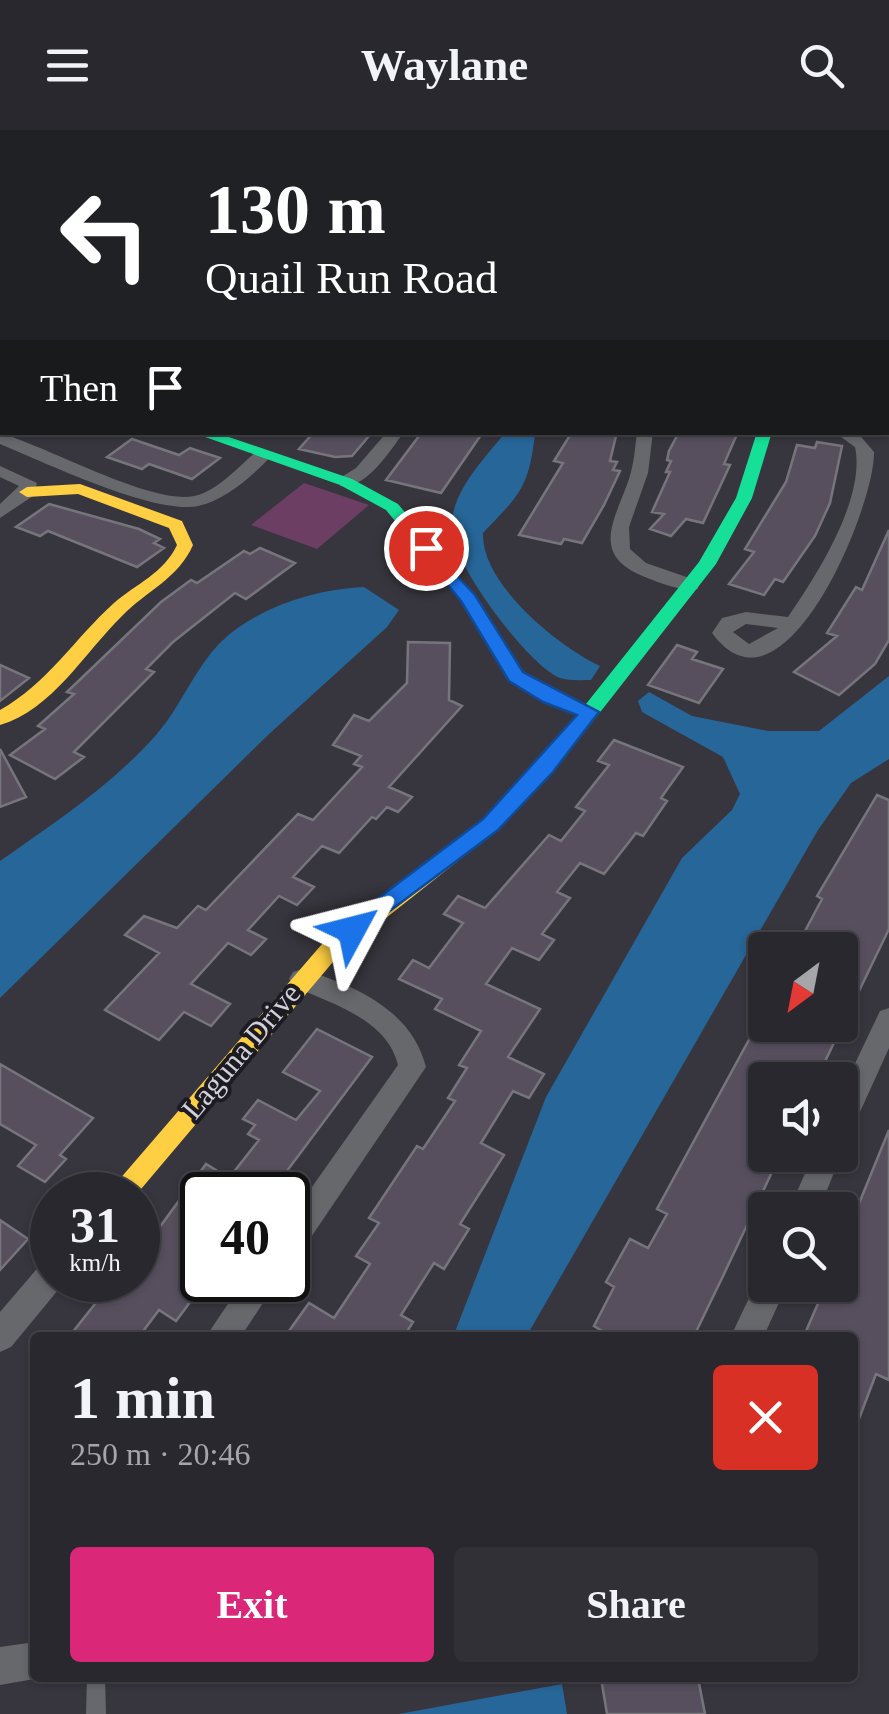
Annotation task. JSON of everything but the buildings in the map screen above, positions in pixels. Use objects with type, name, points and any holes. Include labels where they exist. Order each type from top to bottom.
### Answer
[{"type":"street","points":[[207,435],[346,482],[381,499],[404,518],[468,599],[516,676],[550,698],[589,712]]},
{"type":"street","points":[[346,482],[362,472],[393,435]]},
{"type":"street","points":[[645,435],[640,475],[621,519],[618,544],[637,567],[691,586]]},
{"type":"street","name":"Laguna Drive","points":[[138,1172],[302,979],[352,930],[504,812],[589,712],[691,586],[744,498],[763,435]]},
{"type":"street","points":[[793,624],[836,556],[858,491],[864,451],[860,443],[847,435]]},
{"type":"street","points":[[0,438],[152,494],[189,503],[208,497],[264,454]]},
{"type":"street","points":[[0,471],[28,483],[27,492]]},
{"type":"street","points":[[0,512],[27,492],[91,492],[176,525],[185,546],[172,569],[127,600],[29,702],[0,719]]},
{"type":"street","points":[[302,979],[397,1028],[410,1046],[412,1068],[310,1214]]},
{"type":"street","points":[[858,1086],[889,1019]]},
{"type":"street","points":[[0,1336],[30,1300]]},
{"type":"street","points":[[225,1332],[246,1302]]},
{"type":"street","points":[[749,1332],[762,1302]]},
{"type":"street","points":[[0,1666],[30,1663]]},
{"type":"lane","points":[[96,1682],[96,1714]]},
{"type":"shaded area","points":[[304,483],[369,505],[317,549],[251,525]]},
{"type":"water","points":[[503,435],[535,435],[530,466],[521,489],[483,533],[486,553],[508,592],[525,611],[564,644],[600,666],[591,680],[560,678],[546,669],[510,633],[475,584],[453,540],[451,524],[458,498]]},
{"type":"water","points":[[364,587],[399,610],[387,627],[268,735],[0,998],[0,861],[82,802],[139,753],[165,724],[212,651],[236,629],[289,602]]},
{"type":"water","points":[[889,676],[889,759],[851,783],[818,830],[759,932],[748,932],[748,952],[529,1332],[455,1332],[546,1097],[682,858],[732,810],[740,794],[723,757],[642,712],[638,701],[649,692],[692,716],[768,731],[819,731]]},
{"type":"water","points":[[562,1684],[567,1714],[399,1714]]},
{"type":"traffic: fast","points":[[207,435],[346,482],[392,507],[468,599],[516,676],[550,697],[589,712]]},
{"type":"traffic: fast","points":[[562,747],[707,564],[744,498],[764,435]]},
{"type":"traffic: slow","points":[[0,719],[49,683],[119,608],[174,565],[185,545],[176,525],[80,489],[27,492]]},
{"type":"traffic: slow","points":[[139,1172],[330,950],[490,825],[562,747]]},
{"type":"route","points":[[352,930],[456,852],[518,799],[589,712],[550,698],[516,676],[468,599],[426,548]]}]
